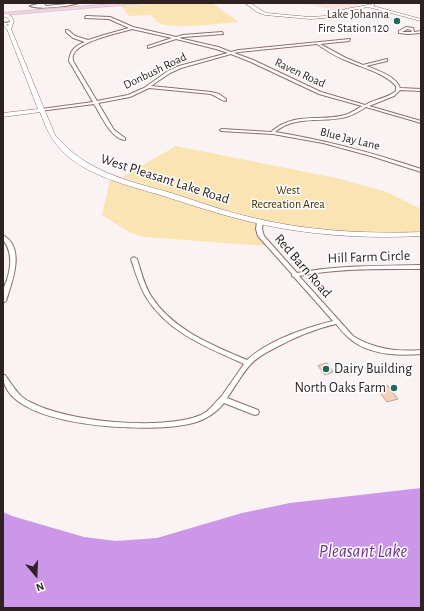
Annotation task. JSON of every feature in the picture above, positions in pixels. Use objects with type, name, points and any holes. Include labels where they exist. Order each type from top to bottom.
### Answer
[{"type":"main road","points":[[3,13],[78,4],[123,3]]},
{"type":"main road","points":[[3,13],[142,3]]},
{"type":"street","points":[[247,3],[265,14],[310,18],[325,17],[346,10],[369,5]]},
{"type":"street","points":[[359,3],[421,20]]},
{"type":"street","points":[[45,6],[78,4]]},
{"type":"street","points":[[3,13],[10,17],[12,23],[9,29],[3,24]]},
{"type":"street","name":"Raven Road","points":[[86,17],[114,19],[132,28],[173,39],[211,46],[258,63],[315,91],[421,122]]},
{"type":"street","points":[[3,24],[12,23]]},
{"type":"street","points":[[124,139],[112,131],[70,59],[74,50],[87,42],[132,28]]},
{"type":"street","name":"West Pleasant Lake Road","points":[[9,29],[52,135],[64,150],[77,161],[88,167],[128,182],[260,222],[340,234],[421,234]]},
{"type":"street","points":[[67,31],[74,38],[87,42]]},
{"type":"street","points":[[413,32],[421,32]]},
{"type":"street","points":[[173,39],[186,35],[222,33]]},
{"type":"street","name":"Raven Road","points":[[149,47],[173,39]]},
{"type":"street","name":"Donbush Road","points":[[42,113],[64,107],[129,96],[149,87],[169,72],[180,67],[232,53],[249,49],[349,40]]},
{"type":"street","points":[[317,43],[340,57],[391,80],[396,84],[398,89],[421,90]]},
{"type":"street","points":[[362,66],[386,60]]},
{"type":"street","points":[[149,87],[211,93],[218,95],[225,100]]},
{"type":"street","name":"Blue Jay Lane","points":[[272,133],[278,127],[289,122],[344,116],[376,101],[391,96],[396,93],[398,89]]},
{"type":"street","points":[[11,114],[30,108],[36,104],[37,100]]},
{"type":"street","points":[[3,115],[42,113]]},
{"type":"street","name":"Blue Jay Lane","points":[[222,130],[272,133],[356,149],[421,171]]},
{"type":"street","name":"Red Barn Road","points":[[260,222],[259,229],[261,236],[337,322]]},
{"type":"street","points":[[3,238],[12,247],[14,262],[3,301]]},
{"type":"street","points":[[134,259],[147,295],[160,314],[176,328],[198,341],[248,363]]},
{"type":"street","name":"Hill Farm Circle","points":[[294,275],[314,271],[338,269],[421,267]]},
{"type":"street","points":[[3,377],[18,397],[36,408],[72,418],[142,426],[192,421],[207,414],[222,399],[248,363],[265,350],[296,333],[337,322],[357,341],[374,349],[394,353],[421,352]]},
{"type":"street","points":[[222,399],[255,412]]},
{"type":"shaded area","points":[[288,3],[355,3],[360,5],[338,11],[312,5]]},
{"type":"green space","points":[[164,3],[212,3],[239,22],[196,26],[164,25],[157,22],[151,15],[129,16],[121,6]]},
{"type":"green space","name":"West Recreation Area","points":[[176,146],[341,179],[387,192],[421,209],[421,231],[387,233],[353,232],[285,224],[223,209],[122,177]]},
{"type":"green space","name":"West Recreation Area","points":[[110,180],[255,223],[259,236],[266,246],[144,237],[131,233],[102,215]]},
{"type":"water","name":"Pleasant Lake","points":[[421,488],[421,608],[3,608],[3,512],[84,537],[116,541],[157,538],[242,513],[290,503]]},
{"type":"building","name":"Dairy Building","points":[[327,363],[333,372],[325,375],[318,366]]},
{"type":"building","points":[[388,386],[398,399],[387,402],[377,389]]},
{"type":"place","name":"Lake Johanna Fire Station 120","points":[[397,21]]},
{"type":"place","name":"Dairy Building","points":[[326,369]]},
{"type":"place","name":"North Oaks Farm","points":[[394,388]]}]
